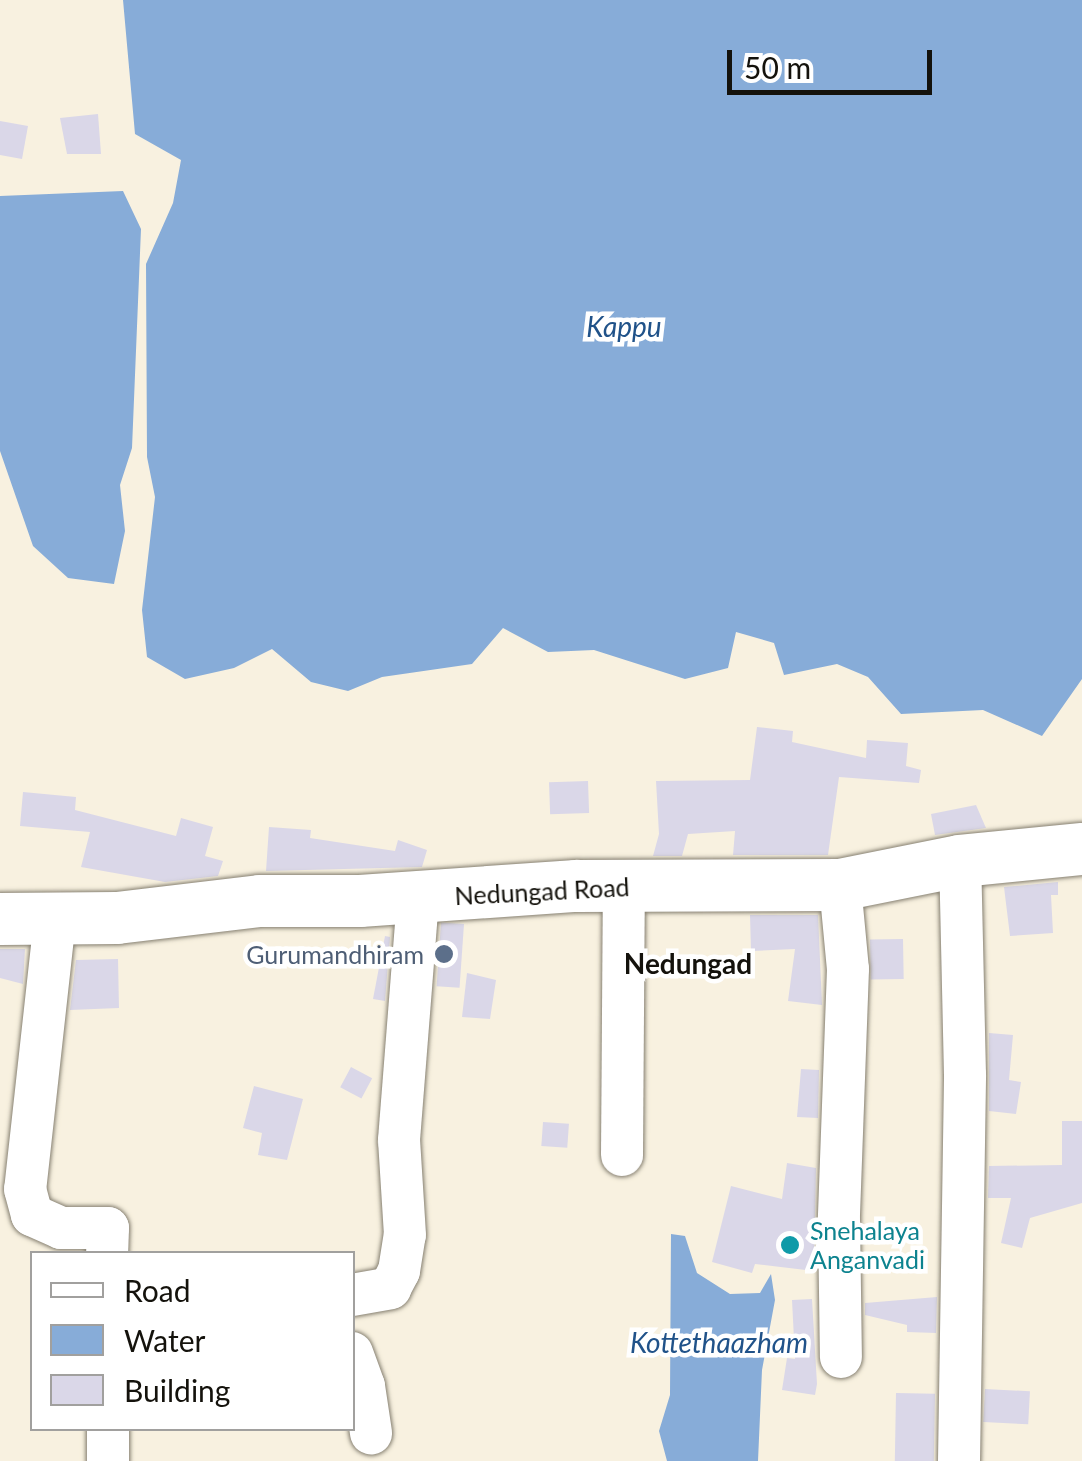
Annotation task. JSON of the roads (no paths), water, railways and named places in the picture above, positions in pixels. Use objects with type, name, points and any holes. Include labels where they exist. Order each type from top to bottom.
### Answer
[{"type":"main road","name":"Nedungad Road","points":[[0,918],[116,918],[260,901],[418,898],[624,886],[840,885],[960,861],[1082,849]]},
{"type":"street","points":[[959,1461],[965,1075],[960,861]]},
{"type":"street","points":[[840,885],[848,968],[840,1220],[841,1357]]},
{"type":"street","points":[[622,1156],[624,886]]},
{"type":"street","points":[[355,1294],[390,1288],[399,1271],[405,1235],[399,1140],[406,1034],[415,983],[418,898]]},
{"type":"street","points":[[55,919],[25,1189],[32,1214],[60,1228],[108,1241]]},
{"type":"street","points":[[355,1361],[364,1386],[372,1433]]},
{"type":"street","points":[[108,1431],[108,1461]]},
{"type":"water","name":"Kappu","points":[[123,0],[1082,0],[1082,679],[1042,736],[983,710],[901,714],[868,677],[837,664],[784,675],[774,643],[736,632],[728,668],[685,679],[594,650],[548,652],[503,628],[472,664],[382,677],[348,691],[311,682],[272,649],[234,668],[185,679],[147,657],[142,610],[155,497],[147,457],[146,264],[173,203],[181,160],[135,134]]},
{"type":"water","points":[[123,191],[141,229],[132,448],[120,485],[125,531],[114,584],[68,578],[33,546],[0,451],[0,196]]},
{"type":"water","name":"Kottethaazham","points":[[671,1234],[685,1236],[697,1273],[730,1294],[760,1293],[771,1274],[775,1300],[762,1370],[758,1461],[667,1461],[659,1431],[670,1395]]},
{"type":"place","name":"Gurumandhiram","points":[[444,954]]},
{"type":"place","name":"Snehalaya Anganvadi","points":[[790,1245]]},
{"type":"district","name":"Nedungad","points":[[688,963]]}]
